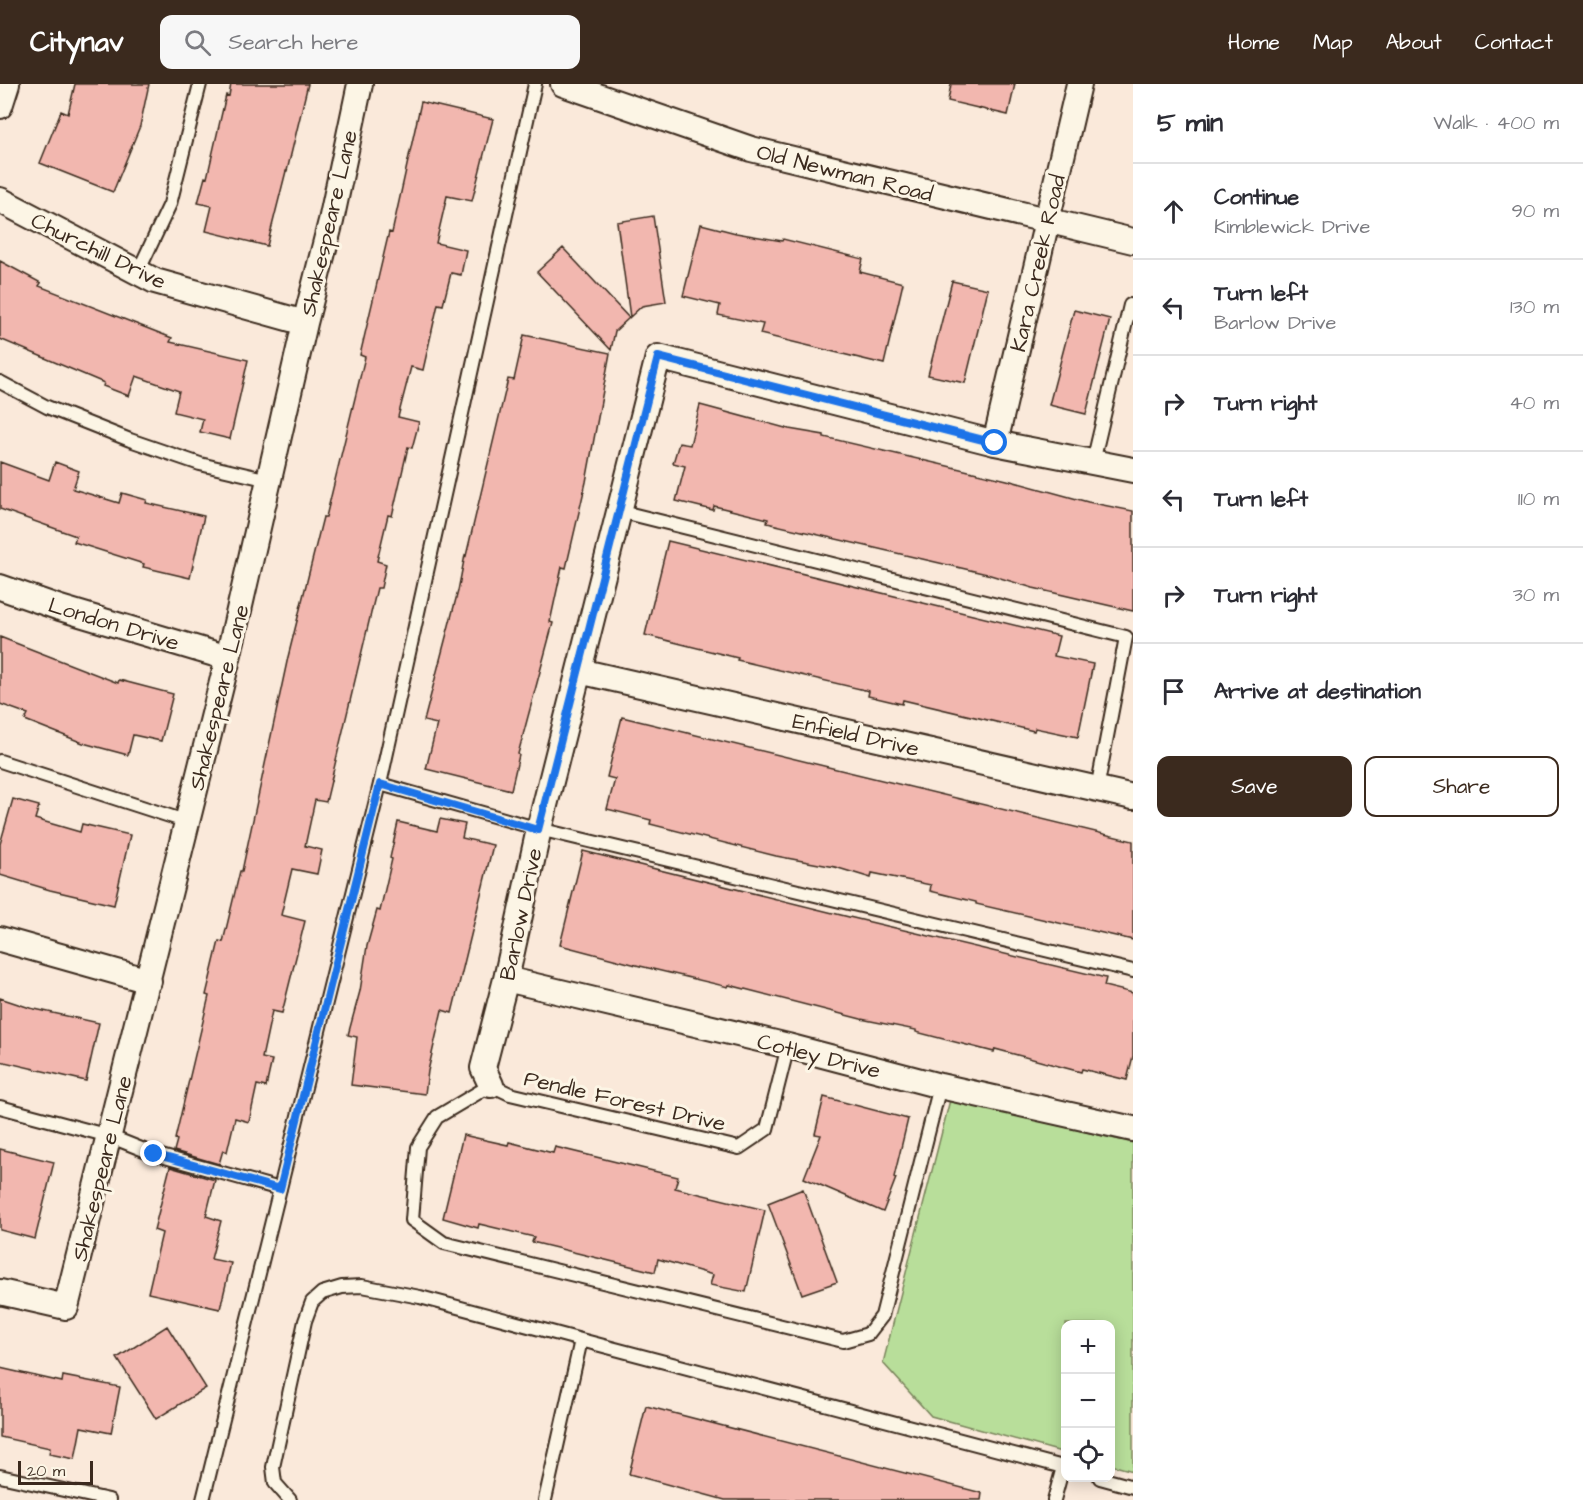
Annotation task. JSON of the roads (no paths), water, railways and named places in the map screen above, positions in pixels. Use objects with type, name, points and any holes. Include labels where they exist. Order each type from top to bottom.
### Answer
[{"type":"street","points":[[0,106],[7,84]]},
{"type":"street","name":"Shakespeare Lane","points":[[0,1292],[66,1307],[228,658],[305,323],[331,221],[360,84]]},
{"type":"street","name":"Old Newman Road","points":[[563,84],[751,149],[1133,241]]},
{"type":"street","name":"Kara Creek Road","points":[[995,443],[1079,84]]},
{"type":"street","name":"Churchill Drive","points":[[0,200],[155,281],[305,323]]},
{"type":"street","name":"Barlow Drive","points":[[491,1085],[483,1068],[506,979],[538,830],[658,357],[995,443]]},
{"type":"street","points":[[995,443],[1133,470]]},
{"type":"street","name":"London Drive","points":[[0,587],[60,608],[228,658]]},
{"type":"street","name":"Enfield Drive","points":[[579,671],[1133,797]]},
{"type":"street","points":[[0,939],[149,981]]},
{"type":"street","name":"Cotley Drive","points":[[506,979],[788,1046],[940,1086],[1133,1129]]},
{"type":"lane","points":[[138,272],[170,204],[200,84]]},
{"type":"lane","points":[[203,1500],[380,784],[536,84]]},
{"type":"lane","points":[[1093,462],[1131,305],[1133,306]]},
{"type":"lane","points":[[0,382],[47,407],[130,440],[200,464],[269,480]]},
{"type":"lane","points":[[619,511],[1126,637],[1096,789]]},
{"type":"lane","points":[[0,761],[188,822]]},
{"type":"lane","points":[[380,784],[538,830],[1133,971]]},
{"type":"lane","name":"Pendle Forest Drive","points":[[491,1085],[510,1094],[738,1148],[768,1129],[788,1046]]},
{"type":"lane","points":[[491,1085],[436,1117],[418,1147],[412,1220],[444,1243],[843,1341],[868,1334],[882,1316],[940,1086]]},
{"type":"lane","points":[[0,1107],[109,1136],[154,1154],[280,1189]]},
{"type":"lane","points":[[291,1500],[275,1483],[273,1467],[305,1321],[312,1302],[322,1293],[342,1287],[362,1286],[420,1297],[1061,1466]]},
{"type":"lane","points":[[545,1500],[581,1340]]},
{"type":"lane","points":[[0,1476],[109,1500]]},
{"type":"lane","points":[[1054,1500],[1061,1477]]},
{"type":"lane","points":[[1115,1482],[1133,1487]]}]
